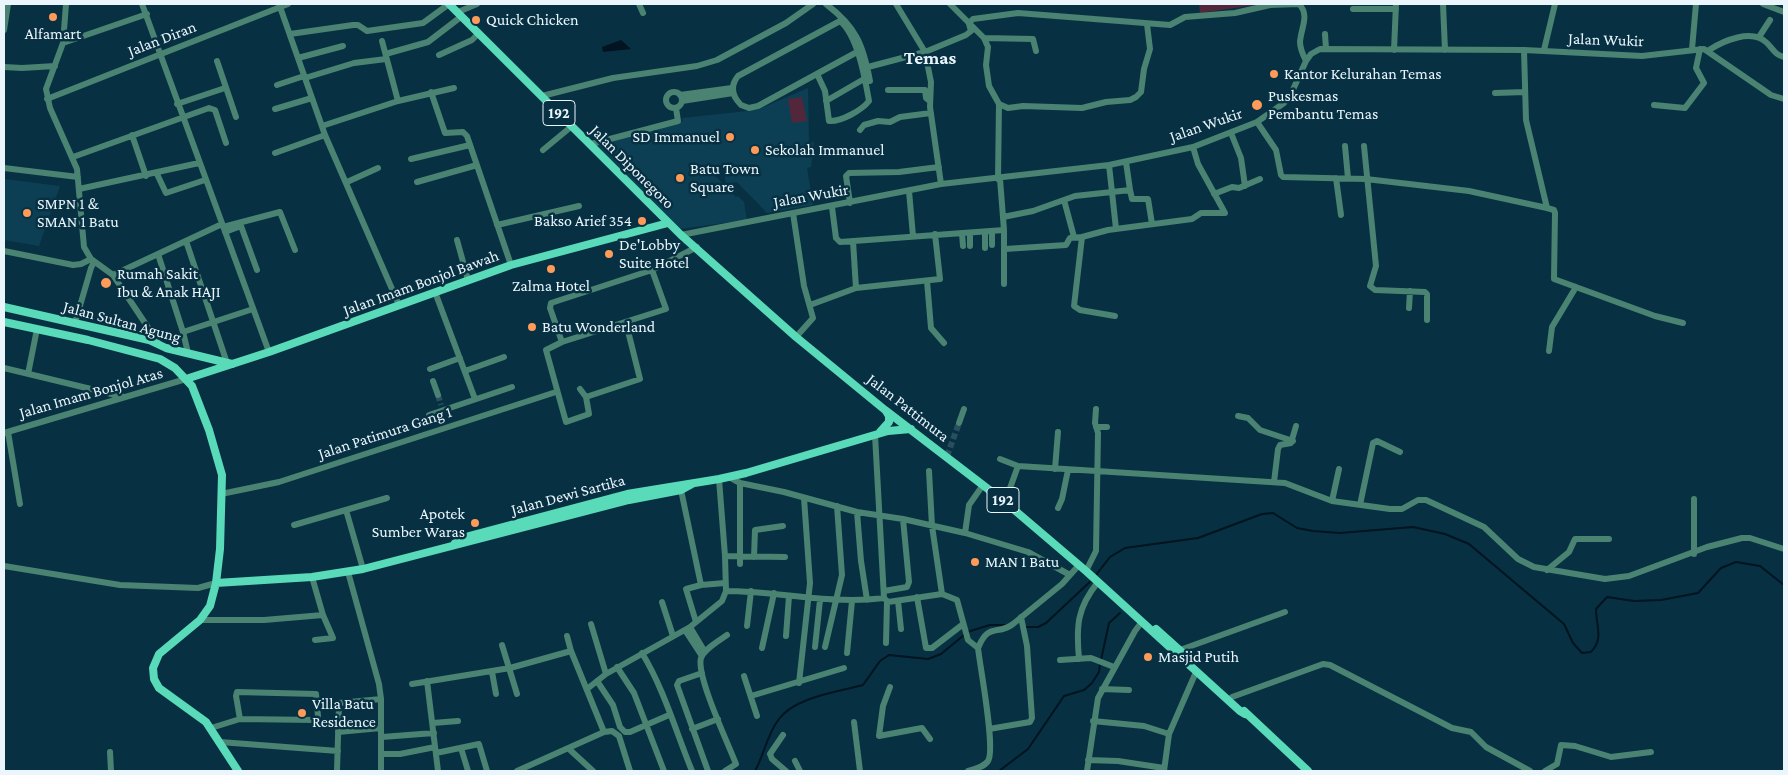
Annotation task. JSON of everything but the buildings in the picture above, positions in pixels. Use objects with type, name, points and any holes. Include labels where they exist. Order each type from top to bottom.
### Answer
[{"type":"main road","name":"Jalan Diponegoro","points":[[449,4],[668,223]]},
{"type":"main road","name":"192","points":[[668,223],[681,235]]},
{"type":"main road","name":"Jalan Imam Bonjol Bawah","points":[[186,379],[230,363],[269,352],[511,265],[668,223]]},
{"type":"main road","name":"Jalan Pattimura","points":[[681,235],[697,247],[796,337],[885,410],[1005,502],[1071,571],[1093,577],[1180,650],[1232,697],[1245,714],[1308,771]]},
{"type":"main road","name":"Jalan Sultan Agung","points":[[4,307],[75,323],[230,363]]},
{"type":"main road","name":"Jalan Sultan Agung","points":[[4,322],[88,340],[160,359],[175,368],[186,379]]},
{"type":"main road","points":[[88,340],[85,333],[91,327]]},
{"type":"main road","points":[[208,372],[213,365],[209,358]]},
{"type":"main road","points":[[186,379],[195,394],[222,475],[220,549],[216,583],[210,606],[200,620],[159,654],[153,674],[159,688],[211,728],[238,771]]},
{"type":"main road","points":[[875,435],[889,422],[889,416],[885,410]]},
{"type":"main road","name":"Jalan Dewi Sartika","points":[[216,583],[312,577],[363,569],[454,544],[470,542],[628,497],[729,477],[875,435],[911,429]]},
{"type":"main road","name":"Jalan Dewi Sartika","points":[[628,497],[681,490],[692,484]]},
{"type":"main road","name":"Jalan Pattimura","points":[[1120,600],[1138,627],[1196,672],[1240,712],[1245,714]]},
{"type":"street","points":[[4,30],[8,4]]},
{"type":"street","points":[[66,4],[62,43],[56,66],[48,78],[46,89],[47,99],[73,157],[78,177],[82,240],[93,260],[113,275],[159,344]]},
{"type":"street","points":[[142,4],[162,54],[177,104],[269,352]]},
{"type":"street","name":"Jalan Diran","points":[[47,99],[280,5],[288,4]]},
{"type":"street","points":[[290,34],[352,24],[358,25],[367,31],[423,23],[449,4]]},
{"type":"street","points":[[277,84],[354,63],[388,56],[428,42],[460,14],[477,4]]},
{"type":"street","points":[[639,4],[643,13]]},
{"type":"street","points":[[542,96],[613,78],[697,66],[717,60],[786,23],[813,4]]},
{"type":"street","points":[[818,76],[825,91],[829,121],[844,118],[869,101],[868,67],[864,51],[855,31],[843,17],[826,4]]},
{"type":"street","points":[[896,4],[925,52],[931,82],[931,113],[941,184]]},
{"type":"street","points":[[950,4],[984,38],[988,47],[986,65],[989,86],[999,104],[999,179],[1005,249],[1004,284]]},
{"type":"street","points":[[868,67],[925,52],[970,33],[969,23],[973,18],[1018,13],[1170,25],[1186,18],[1235,13],[1270,5],[1299,4],[1303,8],[1304,16],[1300,41],[1301,51],[1306,61],[1315,51],[1326,49],[1325,34]]},
{"type":"street","points":[[1443,4],[1445,50]]},
{"type":"street","points":[[1544,50],[1555,4]]},
{"type":"street","points":[[1692,49],[1696,4]]},
{"type":"street","points":[[1763,4],[1784,12]]},
{"type":"street","points":[[280,5],[325,135],[347,182],[399,306]]},
{"type":"street","points":[[1353,9],[1396,7],[1394,50]]},
{"type":"street","points":[[62,43],[147,14]]},
{"type":"street","points":[[857,52],[818,76],[758,106],[749,108],[741,105],[733,90],[738,76],[837,20],[845,27],[857,52],[867,80]]},
{"type":"street","points":[[1759,37],[1770,20]]},
{"type":"street","points":[[999,104],[1008,108],[1020,106],[1082,108],[1133,98],[1141,92],[1150,49],[1147,24]]},
{"type":"street","points":[[440,55],[472,40],[478,34]]},
{"type":"street","points":[[1708,50],[1733,39],[1759,37],[1777,55],[1784,57]]},
{"type":"street","points":[[984,38],[1033,39],[1036,51]]},
{"type":"street","points":[[382,42],[388,56],[398,101]]},
{"type":"street","points":[[298,58],[343,46]]},
{"type":"street","name":"Jalan Wukir","points":[[1326,49],[1544,50],[1642,56],[1700,49],[1708,50],[1771,95],[1784,99]]},
{"type":"street","points":[[1654,105],[1685,108],[1700,90],[1704,83],[1696,68],[1700,49]]},
{"type":"street","points":[[1524,50],[1526,120],[1546,208]]},
{"type":"street","points":[[217,61],[236,117]]},
{"type":"street","name":"Jalan Wukir","points":[[681,235],[941,184],[999,179],[1109,165],[1193,147],[1257,122],[1288,98],[1306,61]]},
{"type":"street","points":[[4,67],[56,66]]},
{"type":"street","points":[[826,101],[867,80]]},
{"type":"street","points":[[177,104],[225,88]]},
{"type":"street","points":[[322,126],[398,101],[430,92],[454,88]]},
{"type":"street","points":[[675,108],[668,105],[667,96],[672,92],[681,98],[733,90]]},
{"type":"street","points":[[888,90],[925,90],[926,98],[930,101]]},
{"type":"street","points":[[430,92],[443,130],[448,134],[464,133],[470,145],[511,265]]},
{"type":"street","points":[[1495,93],[1525,92]]},
{"type":"street","points":[[275,109],[312,98]]},
{"type":"street","points":[[591,144],[678,120],[675,108],[681,98]]},
{"type":"street","points":[[73,157],[182,116],[214,108],[226,143]]},
{"type":"street","points":[[860,130],[864,125],[878,121],[890,122],[900,117],[931,113]]},
{"type":"street","points":[[1257,122],[1276,150],[1280,175],[1283,177],[1366,179],[1469,191],[1554,210],[1554,279],[1656,316],[1683,323]]},
{"type":"street","points":[[543,150],[572,126]]},
{"type":"street","points":[[1230,133],[1240,158],[1245,186]]},
{"type":"street","points":[[132,135],[146,176]]},
{"type":"street","points":[[274,152],[325,135]]},
{"type":"street","points":[[412,159],[470,145]]},
{"type":"street","points":[[1345,146],[1348,178]]},
{"type":"street","points":[[1364,146],[1376,266],[1370,286],[1375,290],[1410,291],[1427,294],[1427,320]]},
{"type":"street","points":[[1005,249],[1066,245],[1069,238],[1192,218],[1201,212],[1225,213],[1198,164],[1193,147]]},
{"type":"street","points":[[1126,162],[1132,199],[1148,198],[1152,224]]},
{"type":"street","points":[[80,189],[157,174],[199,163]]},
{"type":"street","points":[[418,182],[477,165]]},
{"type":"street","points":[[1109,165],[1116,229]]},
{"type":"street","points":[[850,203],[846,176],[849,173],[898,172],[938,167]]},
{"type":"street","points":[[4,168],[78,177]]},
{"type":"street","points":[[347,182],[378,168]]},
{"type":"street","points":[[157,174],[166,194],[205,180]]},
{"type":"street","points":[[1336,178],[1341,215]]},
{"type":"street","points":[[1214,194],[1232,186],[1238,189],[1245,186],[1248,182],[1260,179]]},
{"type":"street","points":[[1003,217],[1033,211],[1064,200],[1130,190]]},
{"type":"street","points":[[909,191],[913,236]]},
{"type":"street","points":[[1064,200],[1074,237]]},
{"type":"street","points":[[497,225],[579,206]]},
{"type":"street","points":[[832,206],[837,241],[1004,230]]},
{"type":"street","points":[[113,275],[186,241],[223,228],[280,212],[296,250]]},
{"type":"street","points":[[793,213],[804,286],[810,305],[812,321],[796,337]]},
{"type":"street","points":[[223,228],[241,226],[257,270]]},
{"type":"street","points":[[992,231],[992,245]]},
{"type":"street","points":[[985,232],[985,248]]},
{"type":"street","points":[[962,233],[966,246],[970,233]]},
{"type":"street","points":[[810,305],[856,288],[941,278],[935,234]]},
{"type":"street","points":[[1082,237],[1074,306],[1080,310],[1115,316]]},
{"type":"street","points":[[456,240],[468,280]]},
{"type":"street","points":[[186,241],[230,363]]},
{"type":"street","points":[[852,241],[856,288]]},
{"type":"street","points":[[562,342],[550,308],[551,303],[652,270],[697,247]]},
{"type":"street","points":[[4,251],[73,265],[93,260]]},
{"type":"street","points":[[158,254],[188,353]]},
{"type":"street","points":[[75,323],[93,260]]},
{"type":"street","points":[[580,389],[586,397],[589,414],[567,422],[556,392],[546,350],[562,342],[666,308],[652,270]]},
{"type":"street","points":[[928,281],[931,328],[944,343]]},
{"type":"street","points":[[1549,351],[1552,327],[1576,287]]},
{"type":"street","points":[[1409,308],[1410,291]]},
{"type":"street","points":[[435,292],[475,400]]},
{"type":"street","points":[[183,332],[253,309]]},
{"type":"street","points":[[586,397],[640,379],[626,322]]},
{"type":"street","points":[[28,374],[37,329]]},
{"type":"street","points":[[465,371],[504,357]]},
{"type":"street","points":[[430,369],[460,358]]},
{"type":"street","points":[[4,368],[127,397]]},
{"type":"street","name":"Jalan Imam Bonjol Atas","points":[[6,432],[186,379]]},
{"type":"street","points":[[433,381],[438,395]]},
{"type":"street","points":[[429,415],[442,408],[475,400],[512,387]]},
{"type":"street","name":"Jalan Patimura Gang 1","points":[[221,494],[279,482],[556,392]]},
{"type":"street","points":[[959,423],[964,409]]},
{"type":"street","points":[[1079,659],[1077,636],[1079,614],[1093,577],[1096,551],[1098,433],[1096,409]]},
{"type":"street","points":[[1238,416],[1248,418],[1260,430],[1293,441]]},
{"type":"street","points":[[1293,441],[1296,426]]},
{"type":"street","points":[[1096,427],[1107,427]]},
{"type":"street","points":[[6,432],[20,504]]},
{"type":"street","points":[[1055,469],[1058,432]]},
{"type":"street","points":[[875,435],[886,643]]},
{"type":"street","points":[[1274,482],[1279,446],[1293,441]]},
{"type":"street","points":[[1360,505],[1373,443],[1377,441],[1400,452]]},
{"type":"street","points":[[1000,459],[1018,466],[1274,482],[1294,485],[1332,501],[1360,505],[1402,509],[1418,500],[1426,500],[1480,524],[1518,559],[1534,567],[1616,579],[1694,554],[1708,547],[1742,538],[1750,538],[1784,549]]},
{"type":"street","points":[[1005,502],[1018,466]]},
{"type":"street","points":[[1332,501],[1339,469]]},
{"type":"street","points":[[1058,508],[1062,499],[1068,470]]},
{"type":"street","points":[[930,471],[932,526],[942,594]]},
{"type":"street","points":[[729,477],[740,483],[857,512],[878,514],[965,533],[1028,552],[1071,571],[1062,584],[1021,617],[1010,625],[995,628],[988,632],[978,648],[989,729],[989,760],[981,767],[968,771]]},
{"type":"street","points":[[587,689],[617,667],[687,628],[722,601],[726,591],[720,479]]},
{"type":"street","points":[[740,483],[740,560]]},
{"type":"street","points":[[965,533],[969,505],[983,485]]},
{"type":"street","points":[[681,490],[701,585]]},
{"type":"street","points":[[294,524],[387,498]]},
{"type":"street","points":[[799,683],[810,599],[804,498]]},
{"type":"street","points":[[1694,499],[1694,554]]},
{"type":"street","points":[[825,647],[837,601],[842,571],[836,506]]},
{"type":"street","points":[[346,510],[363,569]]},
{"type":"street","points":[[857,512],[861,561],[867,600]]},
{"type":"street","points":[[726,591],[774,593],[810,599],[852,602],[885,597],[907,587],[909,582],[903,519]]},
{"type":"street","points":[[754,557],[755,530],[783,526]]},
{"type":"street","points":[[1547,570],[1569,552],[1575,539],[1609,539]]},
{"type":"street","points":[[725,556],[740,560],[754,557],[785,558]]},
{"type":"street","points":[[4,566],[120,585],[186,588],[216,583]]},
{"type":"street","points":[[348,572],[382,700],[381,771]]},
{"type":"street","points":[[312,577],[333,639],[314,640]]},
{"type":"street","points":[[696,622],[686,589],[701,585],[725,583]]},
{"type":"street","points":[[747,626],[751,591]]},
{"type":"street","points":[[762,648],[774,593]]},
{"type":"street","points":[[885,597],[898,601],[942,594],[957,600],[962,625],[968,640],[978,648]]},
{"type":"street","points":[[786,636],[789,596]]},
{"type":"street","points":[[917,598],[926,648],[932,648],[962,625]]},
{"type":"street","points":[[815,647],[820,600]]},
{"type":"street","points":[[898,601],[901,629]]},
{"type":"street","points":[[662,602],[673,636]]},
{"type":"street","points":[[847,653],[852,602]]},
{"type":"street","points":[[1180,650],[1286,612]]},
{"type":"street","points":[[200,620],[264,620],[324,615]]},
{"type":"street","points":[[989,729],[1030,722],[1032,718],[1024,627],[1021,617]]},
{"type":"street","points":[[591,624],[606,674]]},
{"type":"street","points":[[1087,771],[1093,721],[1102,689],[1138,627]]},
{"type":"street","points":[[687,628],[703,654],[702,673],[736,764],[725,771]]},
{"type":"street","points":[[703,654],[727,635]]},
{"type":"street","points":[[567,636],[571,651],[604,732]]},
{"type":"street","points":[[502,644],[517,694]]},
{"type":"street","points":[[412,684],[475,672],[492,672],[571,651]]},
{"type":"street","points":[[642,653],[658,679],[669,715],[692,771]]},
{"type":"street","points":[[1060,660],[1100,660],[1114,668]]},
{"type":"street","points":[[1232,697],[1323,664],[1330,665],[1452,728],[1471,732],[1486,748],[1530,771]]},
{"type":"street","points":[[617,667],[634,693],[664,771]]},
{"type":"street","points":[[751,696],[844,668]]},
{"type":"street","points":[[492,672],[496,694]]},
{"type":"street","points":[[1088,760],[1118,761],[1164,770],[1169,734],[1196,672]]},
{"type":"street","points":[[702,673],[679,681],[676,685],[708,771]]},
{"type":"street","points":[[744,676],[757,716]]},
{"type":"street","points":[[427,681],[437,771]]},
{"type":"street","points":[[597,681],[613,705],[622,730],[630,732],[669,715]]},
{"type":"street","points":[[890,687],[883,706],[879,736],[922,728],[930,739]]},
{"type":"street","points":[[1102,689],[1129,690]]},
{"type":"street","points":[[211,728],[240,719],[316,720],[318,716],[316,693],[237,692],[240,719]]},
{"type":"street","points":[[337,771],[339,703],[382,700]]},
{"type":"street","points":[[692,729],[718,719]]},
{"type":"street","points":[[433,723],[458,721]]},
{"type":"street","points":[[1093,721],[1144,726],[1169,734]]},
{"type":"street","points":[[854,722],[860,771]]},
{"type":"street","points":[[338,732],[381,728]]},
{"type":"street","points":[[517,771],[529,769],[604,732],[612,731],[619,736],[630,771]]},
{"type":"street","points":[[382,737],[434,733]]},
{"type":"street","points":[[783,735],[770,754],[772,759],[786,771]]},
{"type":"street","points":[[220,742],[338,751]]},
{"type":"street","points":[[381,754],[461,748],[479,744],[487,771]]},
{"type":"street","points":[[1545,771],[1557,764],[1561,745],[1575,746],[1611,757],[1651,752]]},
{"type":"street","points":[[461,748],[468,771]]},
{"type":"street","points":[[569,749],[593,771]]},
{"type":"street","points":[[110,752],[111,771]]},
{"type":"street","points":[[795,761],[800,771]]},
{"type":"shaded area","points":[[1199,4],[1255,4],[1255,5],[1200,13]]},
{"type":"shaded area","points":[[621,40],[631,49],[603,52],[602,47]]},
{"type":"shaded area","points":[[808,88],[809,142],[814,142],[811,167],[807,168],[813,205],[767,213],[737,182],[726,184],[723,167],[710,170],[736,197],[738,196],[744,202],[747,220],[679,229],[597,145],[683,121],[682,118],[757,110]]},
{"type":"shaded area","points":[[802,97],[807,121],[792,123],[788,99]]},
{"type":"shaded area","name":"SMPN 1 & SMAN 1 Batu","points":[[4,179],[60,186],[39,246],[4,240]]},
{"type":"waterway","points":[[1096,575],[1110,557],[1125,548],[1198,538],[1262,514],[1273,513],[1297,528],[1313,531],[1340,533],[1413,527],[1445,534],[1469,544],[1564,624],[1573,643],[1582,653],[1591,652],[1595,647],[1598,637],[1596,609],[1607,597],[1634,601],[1661,600],[1698,593],[1721,568],[1736,562],[1760,566],[1784,585]]},
{"type":"waterway","points":[[1026,627],[1038,627],[1046,623],[1093,579]]},
{"type":"waterway","points":[[1101,660],[1109,623],[1120,613]]},
{"type":"waterway","points":[[967,632],[990,625],[1006,625]]},
{"type":"waterway","points":[[755,771],[775,725],[795,705],[818,696],[863,685],[880,661],[889,655],[928,659],[941,654],[964,635]]},
{"type":"waterway","points":[[999,771],[1028,749],[1064,696],[1084,690],[1092,683],[1099,672],[1100,664]]},
{"type":"tunnel","points":[[438,395],[441,405]]},
{"type":"tunnel","points":[[947,456],[959,423]]},
{"type":"place","name":"Alfamart","points":[[53,17]]},
{"type":"place","name":"Quick Chicken","points":[[476,20]]},
{"type":"place","name":"Kantor Kelurahan Temas","points":[[1274,74]]},
{"type":"place","name":"Puskesmas Pembantu Temas","points":[[1257,105]]},
{"type":"place","name":"SD Immanuel","points":[[730,137]]},
{"type":"place","name":"Sekolah Immanuel","points":[[755,150]]},
{"type":"place","name":"Batu Town Square","points":[[680,178]]},
{"type":"place","name":"SMPN 1 & SMAN 1 Batu","points":[[27,213]]},
{"type":"place","name":"Bakso Arief 354","points":[[642,221]]},
{"type":"place","name":"De'Lobby Suite Hotel","points":[[609,254]]},
{"type":"place","name":"Zalma Hotel","points":[[551,269]]},
{"type":"place","name":"Rumah Sakit Ibu & Anak HAJI","points":[[106,283]]},
{"type":"place","name":"Batu Wonderland","points":[[532,327]]},
{"type":"place","name":"Apotek Sumber Waras","points":[[475,523]]},
{"type":"place","name":"MAN 1 Batu","points":[[975,562]]},
{"type":"place","name":"Masjid Putih","points":[[1148,657]]},
{"type":"place","name":"Villa Batu Residence","points":[[302,713]]},
{"type":"district","name":"Temas","points":[[930,58]]}]
